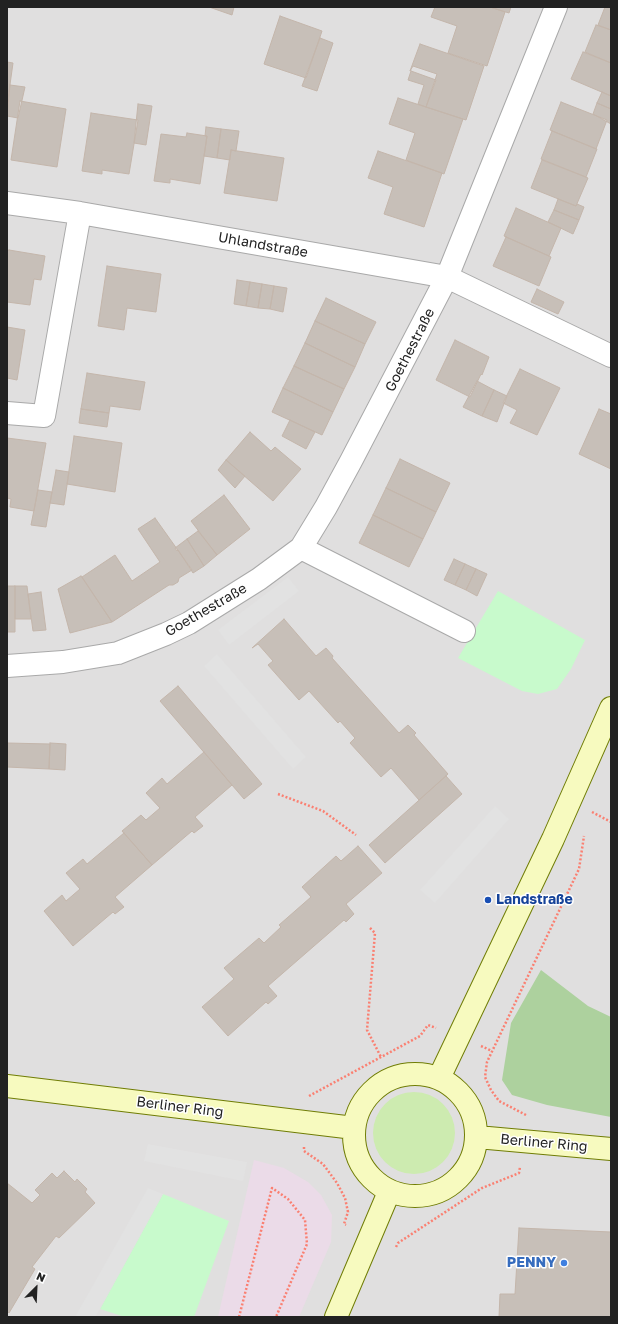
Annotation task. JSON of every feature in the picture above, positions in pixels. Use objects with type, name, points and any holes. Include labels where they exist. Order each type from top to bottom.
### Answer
[{"type":"main road","points":[[439,1078],[553,839],[611,708]]},
{"type":"main road","points":[[420,1074],[439,1078],[455,1088],[467,1102],[475,1119],[477,1137],[473,1157],[463,1175],[448,1188],[429,1196],[409,1197],[389,1192],[373,1181],[361,1166],[354,1148],[354,1128],[359,1110],[369,1094],[384,1082],[401,1075],[420,1074]]},
{"type":"main road","name":"Berliner Ring","points":[[7,1086],[354,1128]]},
{"type":"main road","name":"Berliner Ring","points":[[477,1137],[611,1149]]},
{"type":"main road","points":[[336,1317],[389,1192]]},
{"type":"street","name":"Goethestraße","points":[[7,666],[63,662],[118,653],[166,634],[189,623],[259,579],[301,548],[326,507],[351,461],[447,276],[556,7]]},
{"type":"street","name":"Uhlandstraße","points":[[7,203],[80,213],[447,276]]},
{"type":"street","points":[[7,413],[44,416],[80,213]]},
{"type":"street","points":[[447,276],[611,356]]},
{"type":"street","points":[[301,548],[464,631]]},
{"type":"path","points":[[278,794],[323,811],[356,835]]},
{"type":"path","points":[[590,817],[592,812],[611,822]]},
{"type":"path","points":[[394,1250],[398,1243],[482,1188],[519,1173],[525,1142],[526,1114],[499,1101],[490,1090],[485,1077],[487,1062],[579,869],[585,834]]},
{"type":"path","points":[[370,928],[375,933],[367,1030],[381,1057]]},
{"type":"path","points":[[239,1317],[272,1188],[288,1199],[305,1220],[307,1244],[276,1317]]},
{"type":"shaded area","points":[[7,7],[611,7],[611,1317],[7,1317]]},
{"type":"shaded area","points":[[288,577],[299,591],[229,645],[218,630]]},
{"type":"shaded area","points":[[217,654],[306,757],[293,769],[204,666]]},
{"type":"shaded area","points":[[495,806],[509,819],[435,903],[420,890]]},
{"type":"shaded area","points":[[148,1144],[247,1162],[243,1181],[144,1161]]},
{"type":"shaded area","points":[[254,1160],[284,1168],[308,1182],[321,1195],[332,1215],[331,1242],[299,1317],[218,1317]]},
{"type":"shaded area","points":[[148,1188],[163,1194],[100,1309],[95,1317],[75,1317]]},
{"type":"green space","points":[[498,591],[585,640],[571,669],[557,689],[538,694],[522,691],[458,658]]},
{"type":"green space","points":[[541,970],[588,1006],[611,1017],[611,1117],[547,1105],[512,1095],[502,1080],[511,1023]]},
{"type":"green space","points":[[406,1092],[422,1092],[437,1099],[448,1110],[455,1125],[455,1141],[452,1149],[443,1162],[430,1171],[422,1174],[406,1174],[391,1167],[380,1156],[373,1141],[373,1125],[380,1110],[391,1099]]},
{"type":"green space","points":[[163,1194],[229,1221],[194,1317],[125,1317],[100,1309]]},
{"type":"building","points":[[209,7],[234,7],[232,15]]},
{"type":"building","points":[[435,7],[490,7],[505,12],[487,66],[448,53],[457,26],[431,17]]},
{"type":"building","points":[[490,7],[511,7],[509,13]]},
{"type":"building","points":[[605,7],[611,7],[611,30],[598,25]]},
{"type":"building","points":[[280,16],[322,31],[306,78],[264,64]]},
{"type":"building","points":[[596,25],[611,30],[611,63],[585,52]]},
{"type":"building","points":[[320,38],[333,43],[317,91],[302,86]]},
{"type":"building","points":[[420,44],[484,66],[466,120],[426,107],[437,74],[413,66],[410,71]]},
{"type":"building","points":[[583,52],[611,63],[611,96],[571,79]]},
{"type":"building","points":[[7,62],[13,63],[7,106]]},
{"type":"building","points":[[411,71],[436,80],[426,107],[418,104],[424,85],[408,80]]},
{"type":"building","points":[[10,85],[25,87],[18,118],[7,116]]},
{"type":"building","points":[[602,92],[611,96],[611,109],[597,103]]},
{"type":"building","points":[[398,98],[463,119],[444,174],[406,160],[415,133],[389,124]]},
{"type":"building","points":[[20,101],[66,109],[57,167],[11,160]]},
{"type":"building","points":[[561,102],[607,120],[596,149],[550,130]]},
{"type":"building","points":[[597,103],[611,109],[611,124],[593,114]]},
{"type":"building","points":[[138,104],[152,106],[146,145],[134,143]]},
{"type":"building","points":[[91,113],[138,120],[129,174],[102,170],[102,174],[82,171]]},
{"type":"building","points":[[206,127],[221,129],[217,158],[204,156],[207,136],[205,136]]},
{"type":"building","points":[[221,129],[239,131],[236,151],[231,150],[230,160],[217,158]]},
{"type":"building","points":[[552,131],[597,149],[586,177],[541,159]]},
{"type":"building","points":[[187,133],[207,136],[200,184],[170,179],[170,183],[154,181],[161,134],[186,137]]},
{"type":"building","points":[[231,150],[284,158],[277,201],[224,193]]},
{"type":"building","points":[[378,151],[442,173],[424,227],[384,214],[393,187],[368,178]]},
{"type":"building","points":[[542,160],[588,178],[576,206],[531,188]]},
{"type":"building","points":[[558,199],[576,206],[577,204],[584,207],[579,220],[554,210]]},
{"type":"building","points":[[516,208],[561,228],[549,256],[504,236]]},
{"type":"building","points":[[554,210],[579,220],[573,234],[548,222]]},
{"type":"building","points":[[506,237],[551,257],[539,286],[493,266]]},
{"type":"building","points":[[9,250],[45,256],[41,280],[34,279],[30,305],[7,302],[7,251]]},
{"type":"building","points":[[107,266],[161,274],[156,312],[127,308],[124,330],[98,326]]},
{"type":"building","points":[[237,280],[250,282],[246,306],[234,304]]},
{"type":"building","points":[[250,282],[262,284],[258,308],[246,306]]},
{"type":"building","points":[[262,284],[274,286],[270,309],[258,308]]},
{"type":"building","points":[[274,286],[287,288],[283,312],[270,309]]},
{"type":"building","points":[[537,289],[564,302],[558,314],[531,302]]},
{"type":"building","points":[[326,298],[376,322],[365,344],[315,321]]},
{"type":"building","points":[[315,321],[365,344],[355,367],[305,343]]},
{"type":"building","points":[[7,327],[25,330],[17,380],[7,378]]},
{"type":"building","points":[[455,340],[489,357],[482,375],[481,374],[470,397],[436,380]]},
{"type":"building","points":[[305,343],[355,367],[344,389],[294,366]]},
{"type":"building","points":[[294,366],[344,389],[333,412],[283,388]]},
{"type":"building","points":[[520,369],[560,388],[537,435],[510,423],[517,410],[503,403]]},
{"type":"building","points":[[87,373],[145,382],[140,410],[110,406],[109,413],[81,409]]},
{"type":"building","points":[[477,381],[494,390],[482,416],[463,407]]},
{"type":"building","points":[[283,388],[333,412],[322,435],[272,412]]},
{"type":"building","points":[[494,390],[507,396],[497,422],[482,416]]},
{"type":"building","points":[[81,409],[109,413],[107,427],[79,423]]},
{"type":"building","points":[[599,409],[611,414],[611,469],[579,454]]},
{"type":"building","points":[[290,420],[315,432],[306,449],[282,436]]},
{"type":"building","points":[[250,432],[271,451],[275,447],[301,469],[273,501],[226,460]]},
{"type":"building","points":[[74,436],[122,443],[115,492],[67,484]]},
{"type":"building","points":[[7,438],[46,443],[34,511],[10,507],[11,499],[7,498]]},
{"type":"building","points":[[400,459],[450,483],[436,512],[386,488]]},
{"type":"building","points":[[226,460],[245,476],[235,488],[218,470]]},
{"type":"building","points":[[56,470],[69,472],[64,505],[50,503]]},
{"type":"building","points":[[386,488],[436,512],[423,539],[373,515]]},
{"type":"building","points":[[38,490],[52,492],[46,527],[31,525]]},
{"type":"building","points":[[224,495],[250,529],[217,555],[191,521]]},
{"type":"building","points":[[373,515],[423,539],[409,567],[359,543]]},
{"type":"building","points":[[155,518],[192,570],[179,578],[178,582],[173,585],[169,585],[112,622],[82,577],[115,555],[132,581],[160,562],[138,529]]},
{"type":"building","points":[[198,531],[217,555],[204,566],[187,539]]},
{"type":"building","points":[[187,539],[204,566],[193,573],[178,550],[177,551],[175,548]]},
{"type":"building","points":[[454,559],[465,564],[455,585],[444,580]]},
{"type":"building","points":[[465,564],[476,569],[466,590],[455,585]]},
{"type":"building","points":[[476,569],[487,574],[477,596],[466,590]]},
{"type":"building","points":[[81,576],[112,622],[70,633],[58,589]]},
{"type":"building","points":[[7,586],[15,586],[15,632],[7,632]]},
{"type":"building","points":[[15,586],[27,586],[31,619],[15,619]]},
{"type":"building","points":[[41,592],[46,630],[33,631],[28,594]]},
{"type":"building","points":[[284,619],[316,656],[326,648],[333,656],[332,658],[399,733],[408,725],[416,733],[414,735],[448,774],[419,800],[391,768],[381,777],[350,743],[355,738],[340,721],[338,723],[309,691],[299,700],[268,665],[273,661],[258,644],[252,648]]},
{"type":"building","points":[[178,686],[262,784],[244,799],[160,701]]},
{"type":"building","points":[[7,743],[50,744],[49,769],[7,767]]},
{"type":"building","points":[[50,743],[66,744],[65,770],[49,769]]},
{"type":"building","points":[[204,752],[232,785],[195,817],[203,826],[194,833],[192,831],[152,865],[122,831],[141,815],[146,820],[160,808],[146,793],[162,778],[167,784]]},
{"type":"building","points":[[446,776],[462,794],[385,863],[369,845]]},
{"type":"building","points":[[124,833],[152,865],[115,897],[124,907],[115,914],[113,912],[73,946],[44,911],[62,895],[66,901],[80,889],[66,873],[83,859],[87,864]]},
{"type":"building","points":[[358,846],[382,873],[346,904],[354,914],[346,922],[344,920],[268,986],[277,996],[268,1004],[266,1002],[228,1036],[202,1007],[234,979],[224,968],[259,938],[264,943],[281,927],[279,925],[311,897],[302,887],[336,856],[341,861]]},
{"type":"building","points":[[64,1171],[75,1182],[77,1179],[87,1189],[85,1192],[95,1203],[59,1238],[56,1236],[32,1267],[35,1269],[9,1313],[7,1311],[7,1183],[32,1203],[40,1195],[35,1190],[52,1173],[57,1178]]},
{"type":"building","name":"PENNY","points":[[519,1228],[611,1232],[611,1317],[499,1317],[500,1294],[515,1294]]},
{"type":"place","name":"Landstraße","points":[[488,900]]},
{"type":"place","name":"PENNY","points":[[564,1263]]}]
